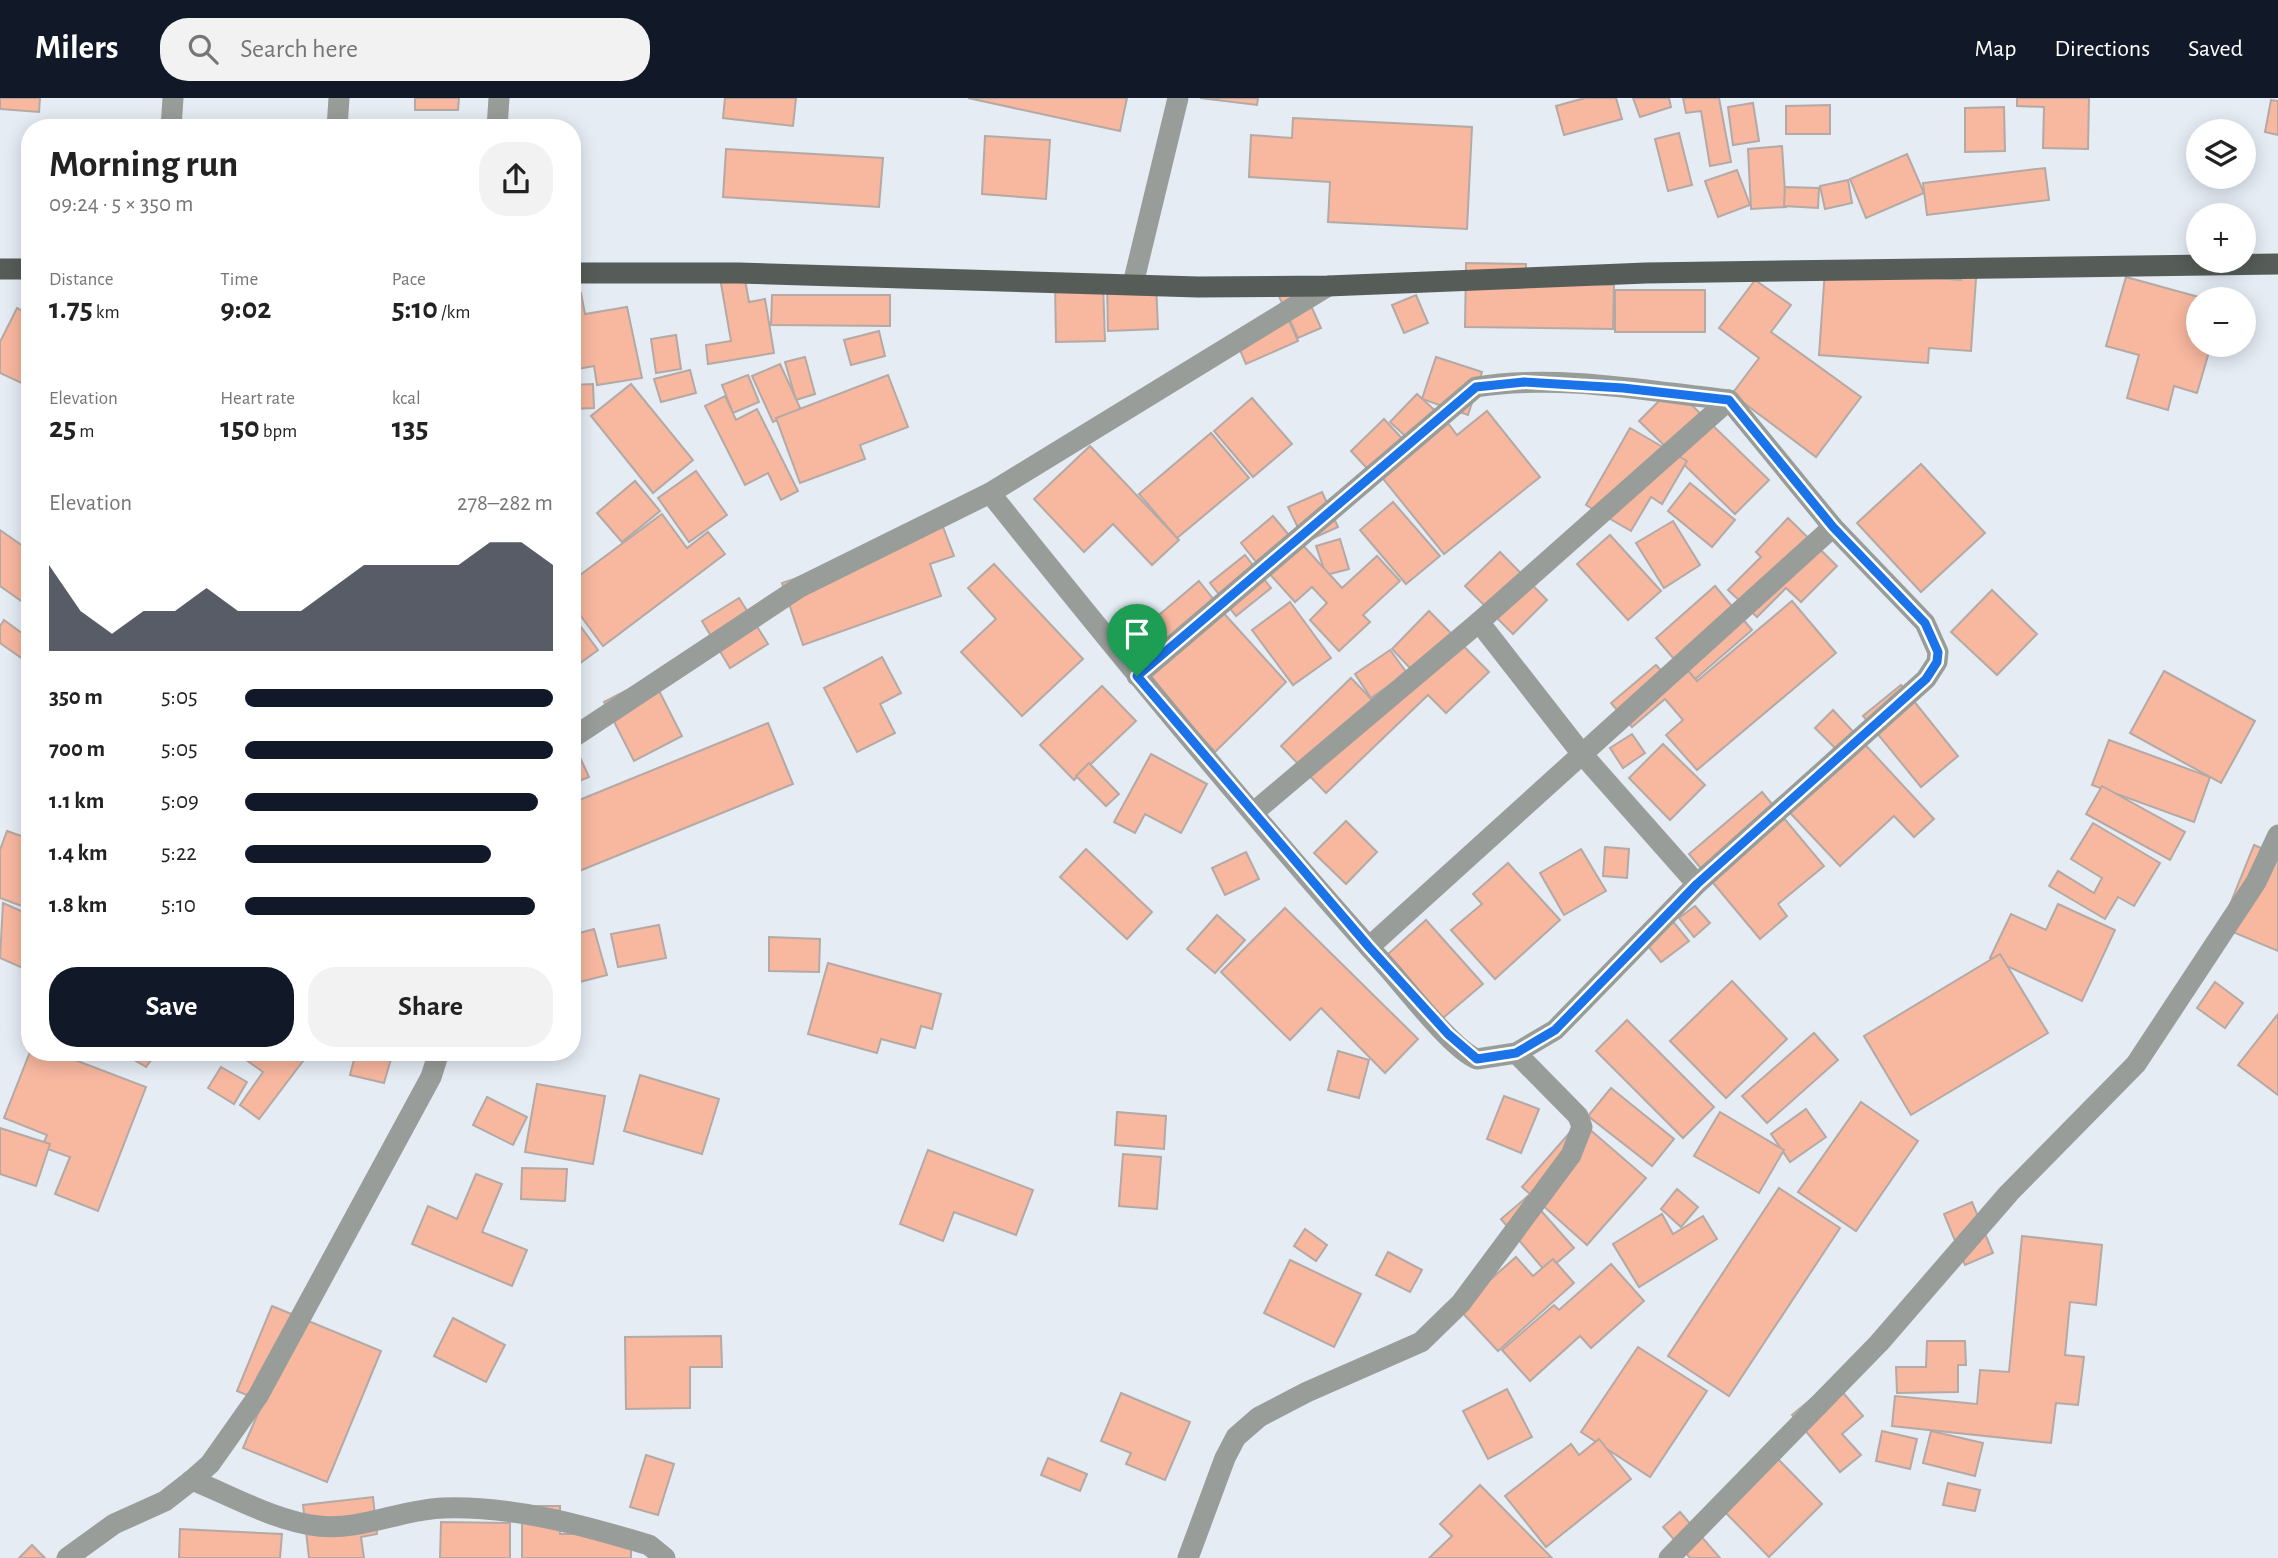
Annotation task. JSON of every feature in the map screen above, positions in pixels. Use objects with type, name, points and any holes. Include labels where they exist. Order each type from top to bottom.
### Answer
[{"type":"main road","points":[[581,273],[738,273],[1133,284],[1328,286],[1646,273],[2278,264]]},
{"type":"main road","points":[[0,268],[21,269]]},
{"type":"street","points":[[172,119],[173,98]]},
{"type":"street","points":[[338,119],[340,98]]},
{"type":"street","points":[[498,119],[499,98]]},
{"type":"street","points":[[1133,284],[1178,98]]},
{"type":"street","points":[[581,732],[800,587],[990,493],[1328,286]]},
{"type":"street","points":[[990,493],[1137,676],[1369,947],[1471,1056],[1491,1059],[1516,1053],[1555,1030],[1697,884],[1926,679],[1937,662],[1936,644],[1925,623],[1833,527],[1729,400],[1623,388],[1524,382],[1476,387],[1137,676]]},
{"type":"street","points":[[1254,812],[1479,622],[1729,400]]},
{"type":"street","points":[[1369,947],[1833,527]]},
{"type":"street","points":[[1479,622],[1582,754],[1697,884]]},
{"type":"street","points":[[1670,1558],[1879,1343],[2009,1193],[2136,1064],[2256,883],[2278,835]]},
{"type":"street","points":[[1188,1558],[1225,1458],[1236,1437],[1259,1418],[1307,1392],[1421,1342],[1461,1303],[1571,1155],[1582,1127],[1578,1116],[1516,1053]]},
{"type":"street","points":[[67,1558],[114,1524],[164,1501],[210,1464],[258,1396],[431,1077],[436,1061]]},
{"type":"street","points":[[192,1480],[281,1517],[317,1526],[349,1526],[443,1508],[526,1513],[649,1545],[665,1558]]},
{"type":"building","points":[[0,98],[40,98],[39,112],[0,109]]},
{"type":"building","points":[[415,98],[459,98],[458,110],[415,110]]},
{"type":"building","points":[[725,98],[796,98],[793,126],[723,118]]},
{"type":"building","points":[[968,98],[1127,98],[1120,131]]},
{"type":"building","points":[[1200,98],[1258,98],[1257,105]]},
{"type":"building","points":[[1585,98],[1616,98],[1622,119],[1564,135],[1556,106]]},
{"type":"building","points":[[1633,98],[1669,98],[1671,107],[1640,117]]},
{"type":"building","points":[[1683,98],[1719,98],[1731,162],[1710,166],[1701,111],[1686,113]]},
{"type":"building","points":[[2017,98],[2089,98],[2088,149],[2043,148],[2044,107],[2017,106]]},
{"type":"building","points":[[2271,100],[2278,101],[2278,135],[2265,132]]},
{"type":"building","points":[[1753,103],[1759,141],[1733,145],[1728,107]]},
{"type":"building","points":[[1830,105],[1830,134],[1786,134],[1786,106]]},
{"type":"building","points":[[2004,107],[2005,151],[1965,152],[1965,108]]},
{"type":"building","points":[[1293,118],[1472,127],[1467,229],[1328,222],[1330,182],[1249,177],[1251,135],[1292,138]]},
{"type":"building","points":[[1679,133],[1692,185],[1668,191],[1655,139]]},
{"type":"building","points":[[985,136],[1050,140],[1046,199],[982,194]]},
{"type":"building","points":[[1782,146],[1786,207],[1751,209],[1748,149]]},
{"type":"building","points":[[726,149],[883,158],[879,207],[723,197]]},
{"type":"building","points":[[1907,154],[1924,193],[1866,218],[1850,179]]},
{"type":"building","points":[[2045,168],[2049,200],[1927,215],[1923,183]]},
{"type":"building","points":[[1737,170],[1750,205],[1718,217],[1705,181]]},
{"type":"building","points":[[1848,180],[1852,203],[1825,209],[1820,186]]},
{"type":"building","points":[[1785,187],[1819,188],[1818,208],[1784,206]]},
{"type":"building","points":[[1466,263],[1526,264],[1526,283],[1614,285],[1613,329],[1465,327]]},
{"type":"building","points":[[1961,263],[1977,264],[1971,351],[1929,348],[1928,363],[1819,355],[1825,270],[1961,280]]},
{"type":"building","points":[[744,274],[749,302],[765,299],[774,353],[708,364],[706,345],[731,341],[720,278]]},
{"type":"building","points":[[2126,277],[2186,294],[2186,357],[2208,357],[2197,393],[2174,386],[2168,410],[2127,398],[2139,355],[2106,346]]},
{"type":"building","points":[[1755,280],[1791,305],[1771,332],[1861,397],[1816,457],[1732,394],[1759,358],[1719,328]]},
{"type":"building","points":[[1156,281],[1158,329],[1108,331],[1107,284]]},
{"type":"building","points":[[1300,281],[1321,328],[1298,338],[1277,292]]},
{"type":"building","points":[[1103,282],[1105,341],[1056,342],[1055,283]]},
{"type":"building","points":[[1615,290],[1705,290],[1705,332],[1615,332]]},
{"type":"building","points":[[581,293],[585,314],[627,307],[642,378],[597,385],[594,366],[581,368]]},
{"type":"building","points":[[772,295],[890,295],[890,326],[771,325]]},
{"type":"building","points":[[1416,295],[1428,323],[1404,333],[1392,305]]},
{"type":"building","points":[[17,308],[21,310],[21,383],[0,373],[0,342]]},
{"type":"building","points":[[1285,311],[1298,341],[1246,364],[1233,334]]},
{"type":"building","points":[[879,331],[885,356],[851,365],[844,340]]},
{"type":"building","points":[[676,335],[681,369],[656,373],[651,339]]},
{"type":"building","points":[[805,357],[815,394],[796,400],[785,362]]},
{"type":"building","points":[[1436,357],[1482,372],[1468,415],[1422,399]]},
{"type":"building","points":[[780,364],[801,410],[773,422],[752,376]]},
{"type":"building","points":[[690,370],[696,393],[661,402],[654,379]]},
{"type":"building","points":[[748,375],[759,402],[733,413],[722,385]]},
{"type":"building","points":[[888,375],[908,427],[860,445],[865,459],[800,483],[776,418]]},
{"type":"building","points":[[593,384],[594,408],[581,409],[581,385]]},
{"type":"building","points":[[631,384],[693,460],[653,493],[591,416]]},
{"type":"building","points":[[1673,387],[1769,480],[1735,514],[1639,421]]},
{"type":"building","points":[[1417,394],[1442,417],[1415,445],[1390,422]]},
{"type":"building","points":[[725,396],[736,420],[757,409],[798,491],[781,500],[768,473],[745,485],[705,406]]},
{"type":"building","points":[[1252,398],[1292,444],[1253,477],[1214,431]]},
{"type":"building","points":[[1487,411],[1540,477],[1444,554],[1380,475],[1447,422],[1457,435]]},
{"type":"building","points":[[1384,419],[1409,446],[1376,478],[1351,451]]},
{"type":"building","points":[[1630,428],[1687,461],[1662,504],[1651,497],[1631,531],[1586,505]]},
{"type":"building","points":[[1211,433],[1249,478],[1177,538],[1139,494]]},
{"type":"building","points":[[1090,446],[1179,540],[1152,565],[1113,524],[1084,552],[1034,499]]},
{"type":"building","points":[[1921,464],[1985,533],[1921,592],[1857,523]]},
{"type":"building","points":[[696,471],[727,515],[689,542],[658,498]]},
{"type":"building","points":[[635,481],[660,511],[622,542],[597,513]]},
{"type":"building","points":[[1690,483],[1735,520],[1712,547],[1668,511]]},
{"type":"building","points":[[1322,492],[1338,527],[1305,542],[1288,507]]},
{"type":"building","points":[[1393,502],[1440,556],[1406,584],[1360,530]]},
{"type":"building","points":[[662,514],[687,548],[708,532],[725,554],[603,646],[581,616],[581,574]]},
{"type":"building","points":[[1273,516],[1293,540],[1261,568],[1241,543]]},
{"type":"building","points":[[1788,518],[1837,566],[1801,602],[1786,588],[1757,617],[1728,590],[1761,557],[1756,552]]},
{"type":"building","points":[[1673,521],[1700,565],[1664,588],[1636,543]]},
{"type":"building","points":[[943,527],[954,556],[930,564],[941,596],[803,645],[782,583]]},
{"type":"building","points":[[0,530],[21,545],[21,601],[0,586]]},
{"type":"building","points":[[1610,535],[1661,591],[1628,620],[1577,564]]},
{"type":"building","points":[[1340,539],[1349,569],[1326,575],[1316,546]]},
{"type":"building","points":[[1299,541],[1342,588],[1377,556],[1400,581],[1363,615],[1370,622],[1339,651],[1310,620],[1327,603],[1312,587],[1295,602],[1267,571]]},
{"type":"building","points":[[1500,552],[1547,600],[1513,634],[1465,586]]},
{"type":"building","points":[[1245,555],[1271,588],[1236,616],[1210,583]]},
{"type":"building","points":[[994,564],[1083,659],[1022,716],[961,652],[996,619],[968,588]]},
{"type":"building","points":[[1199,581],[1218,605],[1146,666],[1126,643]]},
{"type":"building","points":[[1715,586],[1752,630],[1693,681],[1656,638]]},
{"type":"building","points":[[1992,590],[2037,634],[1997,675],[1951,632]]},
{"type":"building","points":[[739,598],[768,644],[730,668],[702,621]]},
{"type":"building","points":[[1792,601],[1836,653],[1697,770],[1666,735],[1683,720],[1665,699],[1632,727],[1611,703],[1656,665],[1668,678],[1683,665],[1697,681]]},
{"type":"building","points":[[1290,602],[1331,658],[1293,685],[1252,630]]},
{"type":"building","points":[[1219,608],[1286,682],[1215,752],[1144,674]]},
{"type":"building","points":[[1429,611],[1489,672],[1446,713],[1428,695],[1326,793],[1281,746],[1351,678],[1375,703],[1411,669],[1392,649]]},
{"type":"building","points":[[4,620],[21,632],[21,658],[0,643],[0,626]]},
{"type":"building","points":[[581,627],[598,650],[581,662]]},
{"type":"building","points":[[1390,650],[1407,673],[1371,698],[1355,674]]},
{"type":"building","points":[[882,657],[901,693],[880,704],[895,733],[857,752],[824,688]]},
{"type":"building","points":[[2164,671],[2255,721],[2221,783],[2130,733]]},
{"type":"building","points":[[652,677],[682,736],[634,761],[604,702]]},
{"type":"building","points":[[1901,685],[1958,756],[1921,787],[1863,716]]},
{"type":"building","points":[[1102,686],[1136,721],[1074,780],[1040,745]]},
{"type":"building","points":[[1833,710],[1934,819],[1914,837],[1894,816],[1840,866],[1779,801],[1835,748],[1815,728]]},
{"type":"building","points":[[768,723],[793,784],[581,870],[581,799]]},
{"type":"building","points":[[1632,734],[1645,753],[1623,768],[1610,748]]},
{"type":"building","points":[[2109,740],[2210,777],[2194,822],[2092,785]]},
{"type":"building","points":[[1663,744],[1705,785],[1670,820],[1629,778]]},
{"type":"building","points":[[1151,754],[1207,784],[1181,833],[1145,814],[1135,833],[1114,822]]},
{"type":"building","points":[[581,760],[589,777],[581,780]]},
{"type":"building","points":[[1089,763],[1119,794],[1106,806],[1076,776]]},
{"type":"building","points":[[2102,786],[2185,832],[2170,860],[2086,814]]},
{"type":"building","points":[[1762,792],[1824,866],[1778,904],[1787,916],[1760,939],[1689,854]]},
{"type":"building","points":[[1346,821],[1377,852],[1346,884],[1314,853]]},
{"type":"building","points":[[2093,823],[2160,863],[2134,906],[2118,897],[2105,919],[2049,886],[2058,871],[2094,893],[2102,878],[2071,859]]},
{"type":"building","points":[[7,831],[21,836],[21,906],[0,898],[0,850]]},
{"type":"building","points":[[2254,845],[2278,855],[2278,951],[2221,927]]},
{"type":"building","points":[[1605,847],[1629,849],[1627,878],[1603,876]]},
{"type":"building","points":[[1086,849],[1152,912],[1127,939],[1060,877]]},
{"type":"building","points":[[1581,849],[1606,891],[1564,915],[1540,873]]},
{"type":"building","points":[[1246,852],[1259,879],[1225,895],[1212,868]]},
{"type":"building","points":[[1508,863],[1560,920],[1495,979],[1451,930],[1482,904],[1473,894]]},
{"type":"building","points":[[3,903],[21,911],[21,967],[0,958]]},
{"type":"building","points":[[2058,904],[2115,930],[2082,1001],[1990,958],[2011,914],[2046,930]]},
{"type":"building","points":[[1695,906],[1710,923],[1694,937],[1679,918]]},
{"type":"building","points":[[1285,908],[1418,1039],[1385,1073],[1321,1008],[1290,1040],[1221,972]]},
{"type":"building","points":[[1666,913],[1689,941],[1661,962],[1639,935]]},
{"type":"building","points":[[1217,915],[1245,940],[1215,973],[1187,949]]},
{"type":"building","points":[[1426,920],[1483,984],[1443,1018],[1387,955]]},
{"type":"building","points":[[659,925],[666,958],[618,967],[611,934]]},
{"type":"building","points":[[594,929],[607,975],[581,982],[581,933]]},
{"type":"building","points":[[769,937],[820,939],[819,972],[769,971]]},
{"type":"building","points":[[2000,954],[2048,1033],[1911,1115],[1864,1036]]},
{"type":"building","points":[[828,963],[941,994],[932,1029],[921,1026],[915,1048],[881,1039],[877,1053],[808,1034]]},
{"type":"building","points":[[1732,981],[1787,1039],[1726,1098],[1670,1041]]},
{"type":"building","points":[[2215,982],[2243,1003],[2225,1028],[2197,1008]]},
{"type":"building","points":[[2278,1014],[2278,1095],[2238,1065]]},
{"type":"building","points":[[1627,1020],[1714,1107],[1683,1138],[1596,1051]]},
{"type":"building","points":[[1814,1033],[1838,1060],[1767,1123],[1742,1096]]},
{"type":"building","points":[[1338,1051],[1369,1060],[1359,1098],[1328,1090]]},
{"type":"building","points":[[26,1061],[78,1061],[146,1087],[98,1211],[55,1194],[70,1157],[42,1147],[47,1135],[4,1118]]},
{"type":"building","points":[[136,1061],[150,1061],[146,1067]]},
{"type":"building","points":[[248,1061],[303,1061],[259,1119],[240,1105],[263,1072]]},
{"type":"building","points":[[354,1061],[390,1061],[384,1083],[350,1075]]},
{"type":"building","points":[[221,1067],[247,1082],[234,1104],[208,1088]]},
{"type":"building","points":[[640,1075],[719,1099],[702,1154],[624,1131]]},
{"type":"building","points":[[537,1084],[605,1096],[593,1164],[525,1152]]},
{"type":"building","points":[[1611,1088],[1674,1139],[1652,1166],[1588,1116]]},
{"type":"building","points":[[1504,1096],[1539,1109],[1521,1153],[1487,1139]]},
{"type":"building","points":[[487,1097],[527,1117],[513,1145],[473,1125]]},
{"type":"building","points":[[1861,1102],[1918,1141],[1856,1231],[1798,1192]]},
{"type":"building","points":[[1806,1109],[1826,1137],[1790,1162],[1771,1134]]},
{"type":"building","points":[[1117,1112],[1166,1116],[1164,1149],[1115,1145]]},
{"type":"building","points":[[1720,1112],[1784,1150],[1759,1193],[1694,1156]]},
{"type":"building","points":[[1580,1121],[1646,1178],[1587,1245],[1522,1187]]},
{"type":"building","points":[[0,1128],[50,1144],[36,1186],[0,1174]]},
{"type":"building","points":[[928,1150],[1033,1190],[1016,1235],[954,1212],[943,1241],[900,1224]]},
{"type":"building","points":[[1123,1154],[1161,1157],[1157,1209],[1119,1206]]},
{"type":"building","points":[[522,1168],[567,1169],[565,1201],[521,1199]]},
{"type":"building","points":[[476,1174],[502,1184],[482,1232],[527,1250],[512,1286],[412,1244],[428,1206],[457,1219]]},
{"type":"building","points":[[1779,1188],[1840,1228],[1729,1396],[1668,1356]]},
{"type":"building","points":[[1677,1189],[1698,1207],[1681,1227],[1661,1209]]},
{"type":"building","points":[[1528,1196],[1574,1248],[1546,1272],[1501,1219]]},
{"type":"building","points":[[1972,1202],[1993,1253],[1965,1265],[1944,1214]]},
{"type":"building","points":[[1662,1214],[1673,1234],[1703,1216],[1717,1239],[1639,1287],[1613,1244]]},
{"type":"building","points":[[1305,1229],[1327,1245],[1316,1261],[1294,1246]]},
{"type":"building","points":[[2022,1236],[2102,1245],[2096,1305],[2070,1302],[2065,1355],[2084,1357],[2078,1405],[2056,1403],[2051,1443],[1892,1426],[1895,1396],[1977,1404],[1980,1370],[2009,1372]]},
{"type":"building","points":[[1388,1252],[1422,1270],[1410,1292],[1376,1275]]},
{"type":"building","points":[[1516,1257],[1533,1276],[1553,1259],[1574,1283],[1498,1351],[1458,1308]]},
{"type":"building","points":[[1290,1260],[1361,1294],[1334,1347],[1264,1313]]},
{"type":"building","points":[[1611,1264],[1644,1301],[1591,1348],[1580,1336],[1530,1381],[1502,1350],[1554,1305],[1559,1310]]},
{"type":"building","points":[[272,1306],[381,1351],[327,1482],[243,1448],[263,1402],[237,1391]]},
{"type":"building","points":[[453,1318],[505,1345],[486,1382],[434,1356]]},
{"type":"building","points":[[721,1336],[722,1367],[690,1367],[690,1408],[626,1409],[625,1337]]},
{"type":"building","points":[[1927,1341],[1965,1341],[1966,1365],[1958,1365],[1958,1392],[1897,1393],[1896,1367],[1926,1367]]},
{"type":"building","points":[[1638,1347],[1707,1391],[1650,1477],[1581,1432]]},
{"type":"building","points":[[1833,1381],[1863,1416],[1842,1434],[1861,1455],[1840,1472],[1792,1415]]},
{"type":"building","points":[[1507,1389],[1532,1437],[1488,1459],[1463,1411]]},
{"type":"building","points":[[1121,1393],[1190,1422],[1165,1480],[1126,1464],[1131,1453],[1101,1441]]},
{"type":"building","points":[[1882,1431],[1917,1439],[1910,1469],[1876,1461]]},
{"type":"building","points":[[1931,1431],[1983,1443],[1975,1476],[1923,1463]]},
{"type":"building","points":[[1599,1439],[1631,1479],[1546,1547],[1505,1496],[1571,1444],[1579,1455]]},
{"type":"building","points":[[646,1455],[674,1464],[658,1515],[630,1507]]},
{"type":"building","points":[[1048,1458],[1087,1474],[1080,1491],[1041,1475]]},
{"type":"building","points":[[1778,1459],[1822,1504],[1769,1557],[1724,1511]]},
{"type":"building","points":[[1948,1483],[1980,1490],[1975,1511],[1943,1505]]},
{"type":"building","points":[[1480,1485],[1552,1558],[1429,1558],[1452,1536],[1440,1524]]},
{"type":"building","points":[[373,1497],[377,1534],[361,1537],[364,1558],[309,1558],[303,1505]]},
{"type":"building","points":[[522,1506],[560,1506],[560,1534],[631,1534],[631,1558],[522,1558]]},
{"type":"building","points":[[1680,1512],[1720,1558],[1690,1558],[1663,1527]]},
{"type":"building","points":[[441,1522],[510,1523],[510,1558],[440,1558]]},
{"type":"building","points":[[180,1529],[282,1534],[280,1558],[179,1558]]},
{"type":"building","points":[[32,1545],[45,1558],[19,1558]]},
{"type":"route","points":[[1524,382],[1623,388],[1729,400],[1833,527],[1925,623],[1938,652],[1937,662],[1926,679],[1697,884],[1555,1030],[1516,1053],[1481,1060],[1471,1056],[1448,1034],[1369,947],[1137,676],[1476,387],[1524,382]]}]
